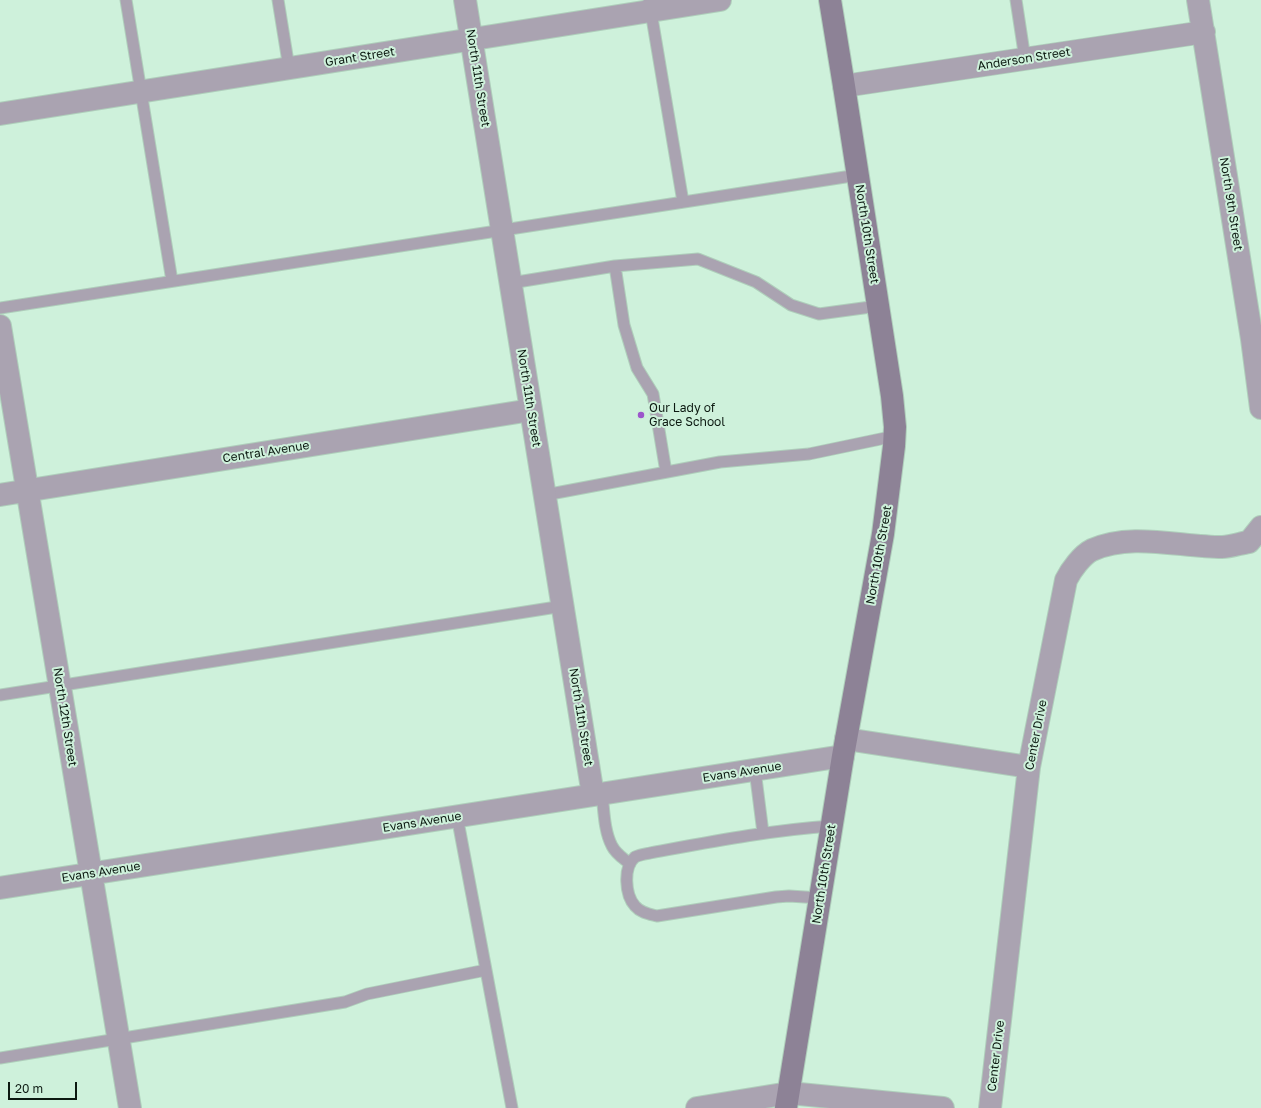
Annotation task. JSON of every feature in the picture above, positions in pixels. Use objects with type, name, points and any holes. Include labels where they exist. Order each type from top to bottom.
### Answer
[{"type":"main road","name":"North 10th Street","points":[[787,1101],[845,747],[883,534],[892,472],[895,436],[892,396],[830,0]]},
{"type":"street","name":"North 11th Street","points":[[465,0],[563,606],[598,794]]},
{"type":"street","name":"Grant Street","points":[[0,114],[472,39],[650,6],[720,0]]},
{"type":"street","name":"North 9th Street","points":[[1198,0],[1252,339],[1261,408]]},
{"type":"street","name":"Anderson Street","points":[[844,86],[1204,32]]},
{"type":"street","name":"North 12th Street","points":[[0,326],[130,1108]]},
{"type":"street","name":"Central Avenue","points":[[0,495],[531,410]]},
{"type":"street","name":"Center Drive","points":[[990,1108],[1029,767],[1066,580],[1071,569],[1090,551],[1127,541],[1224,547],[1249,542],[1261,527]]},
{"type":"street","name":"Evans Avenue","points":[[0,888],[755,770],[845,747],[1029,767]]},
{"type":"street","points":[[697,1108],[787,1101],[943,1108]]},
{"type":"lane","points":[[126,0],[172,281]]},
{"type":"lane","points":[[278,0],[289,68]]},
{"type":"lane","points":[[1016,0],[1025,59]]},
{"type":"lane","points":[[650,6],[683,202]]},
{"type":"lane","points":[[0,308],[858,175]]},
{"type":"lane","points":[[511,283],[615,266],[698,259],[756,282],[791,305],[819,314],[878,306]]},
{"type":"lane","points":[[615,266],[624,325],[637,368],[653,394],[666,472]]},
{"type":"lane","points":[[545,495],[720,462],[809,454],[895,436]]},
{"type":"lane","points":[[0,695],[563,606]]},
{"type":"lane","points":[[755,770],[763,833]]},
{"type":"lane","points":[[598,794],[612,846],[619,855],[630,864]]},
{"type":"lane","points":[[457,816],[512,1108]]},
{"type":"lane","points":[[820,898],[789,896],[776,897],[657,916],[645,913],[635,907],[630,897],[627,874],[630,864],[636,856],[763,833],[799,828],[832,826]]},
{"type":"lane","points":[[0,1058],[346,1002],[367,994],[486,970]]},
{"type":"place","name":"Our Lady of Grace School","points":[[641,415]]}]
